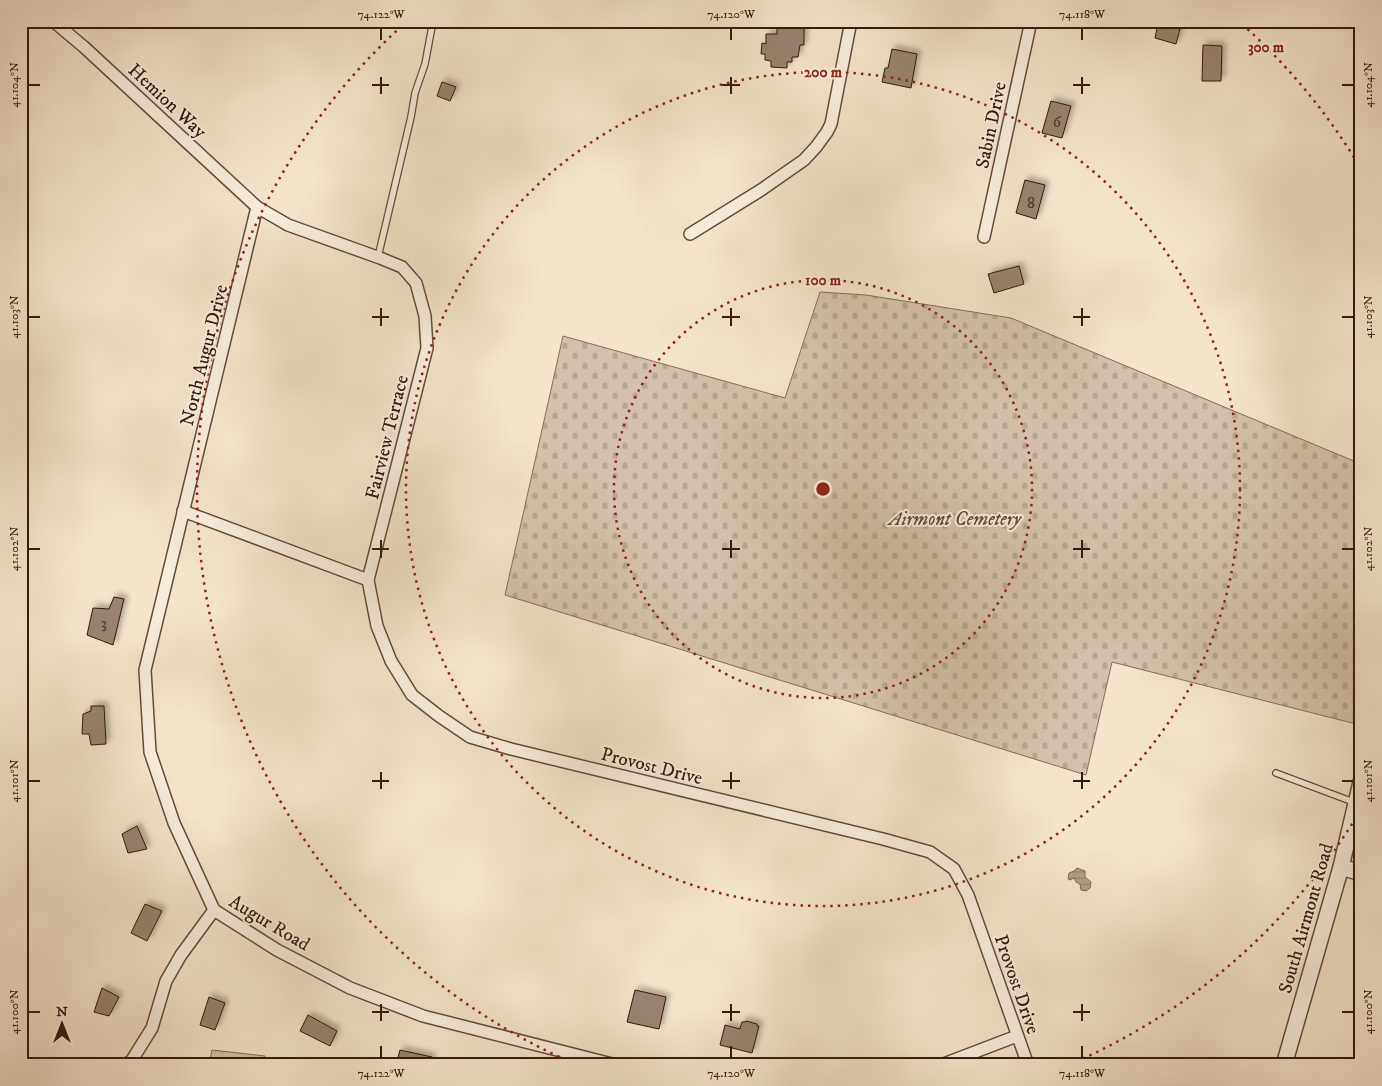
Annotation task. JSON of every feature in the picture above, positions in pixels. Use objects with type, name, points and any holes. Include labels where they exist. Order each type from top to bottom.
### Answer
[{"type":"street","name":"Hemion Way","points":[[53,21],[84,47],[257,207]]},
{"type":"street","points":[[690,234],[761,190],[804,160],[816,147],[831,124],[851,21]]},
{"type":"street","name":"Sabin Drive","points":[[984,237],[1031,21]]},
{"type":"street","name":"Fairview Terrace","points":[[257,207],[288,225],[378,257],[402,268],[416,283],[425,316],[427,348],[368,580]]},
{"type":"street","name":"North Augur Drive","points":[[183,511],[257,207]]},
{"type":"street","points":[[183,511],[368,580]]},
{"type":"street","name":"Augur Road","points":[[183,511],[145,670],[150,752],[174,823],[214,910],[277,950],[350,988],[423,1016],[616,1065]]},
{"type":"street","name":"Provost Drive","points":[[368,580],[377,626],[391,661],[412,695],[470,737],[883,839],[930,852],[946,863],[954,869],[968,894],[1028,1065]]},
{"type":"street","name":"South Airmont Road","points":[[1284,1065],[1341,867],[1361,782]]},
{"type":"street","points":[[1341,867],[1361,873]]},
{"type":"street","points":[[126,1065],[132,1060],[152,1028],[166,981],[214,910]]},
{"type":"street","points":[[942,1065],[1017,1036]]},
{"type":"lane","points":[[378,257],[415,93],[425,64],[433,21]]},
{"type":"lane","points":[[1276,773],[1356,804]]},
{"type":"green space","name":"Airmont Cemetery","points":[[820,292],[866,295],[1011,318],[1361,464],[1361,705],[1356,724],[1112,662],[1086,775],[505,595],[563,336],[785,398]]},
{"type":"green space","points":[[212,1050],[265,1056],[261,1065],[209,1065]]},
{"type":"shaded area","points":[[1077,868],[1085,871],[1085,877],[1091,882],[1090,888],[1086,891],[1081,890],[1080,884],[1074,878],[1068,879],[1069,873]]},
{"type":"building","points":[[1158,24],[1180,29],[1176,44],[1155,38]]},
{"type":"building","points":[[777,26],[804,28],[804,45],[800,45],[798,57],[792,57],[792,62],[787,62],[787,68],[771,67],[771,61],[765,60],[765,54],[761,54],[762,43],[766,44],[766,34],[777,34]]},
{"type":"building","points":[[1203,45],[1222,46],[1221,81],[1202,81]]},
{"type":"building","points":[[892,49],[917,54],[911,88],[882,82],[885,68],[888,68]]},
{"type":"building","points":[[442,82],[456,87],[450,101],[437,96]]},
{"type":"building","points":[[1051,101],[1071,106],[1062,138],[1042,133]]},
{"type":"building","points":[[1025,180],[1045,185],[1036,219],[1016,213]]},
{"type":"building","points":[[1019,266],[1024,284],[994,293],[988,274]]},
{"type":"building","points":[[114,597],[124,599],[113,645],[87,635],[93,608],[109,609]]},
{"type":"building","points":[[91,706],[104,706],[106,744],[91,745],[89,734],[82,734],[83,714],[91,711]]},
{"type":"building","points":[[137,826],[147,849],[128,853],[122,834]]},
{"type":"building","points":[[145,904],[162,911],[147,941],[131,933]]},
{"type":"building","points":[[102,988],[119,997],[109,1016],[94,1012]]},
{"type":"building","points":[[635,990],[666,997],[659,1029],[627,1022]]},
{"type":"building","points":[[209,997],[225,1003],[215,1030],[200,1025]]},
{"type":"building","points":[[308,1015],[337,1031],[330,1046],[300,1031]]},
{"type":"building","points":[[746,1021],[759,1026],[752,1053],[720,1045],[725,1025],[740,1029],[742,1022]]},
{"type":"building","points":[[400,1050],[432,1057],[430,1065],[396,1065]]}]
